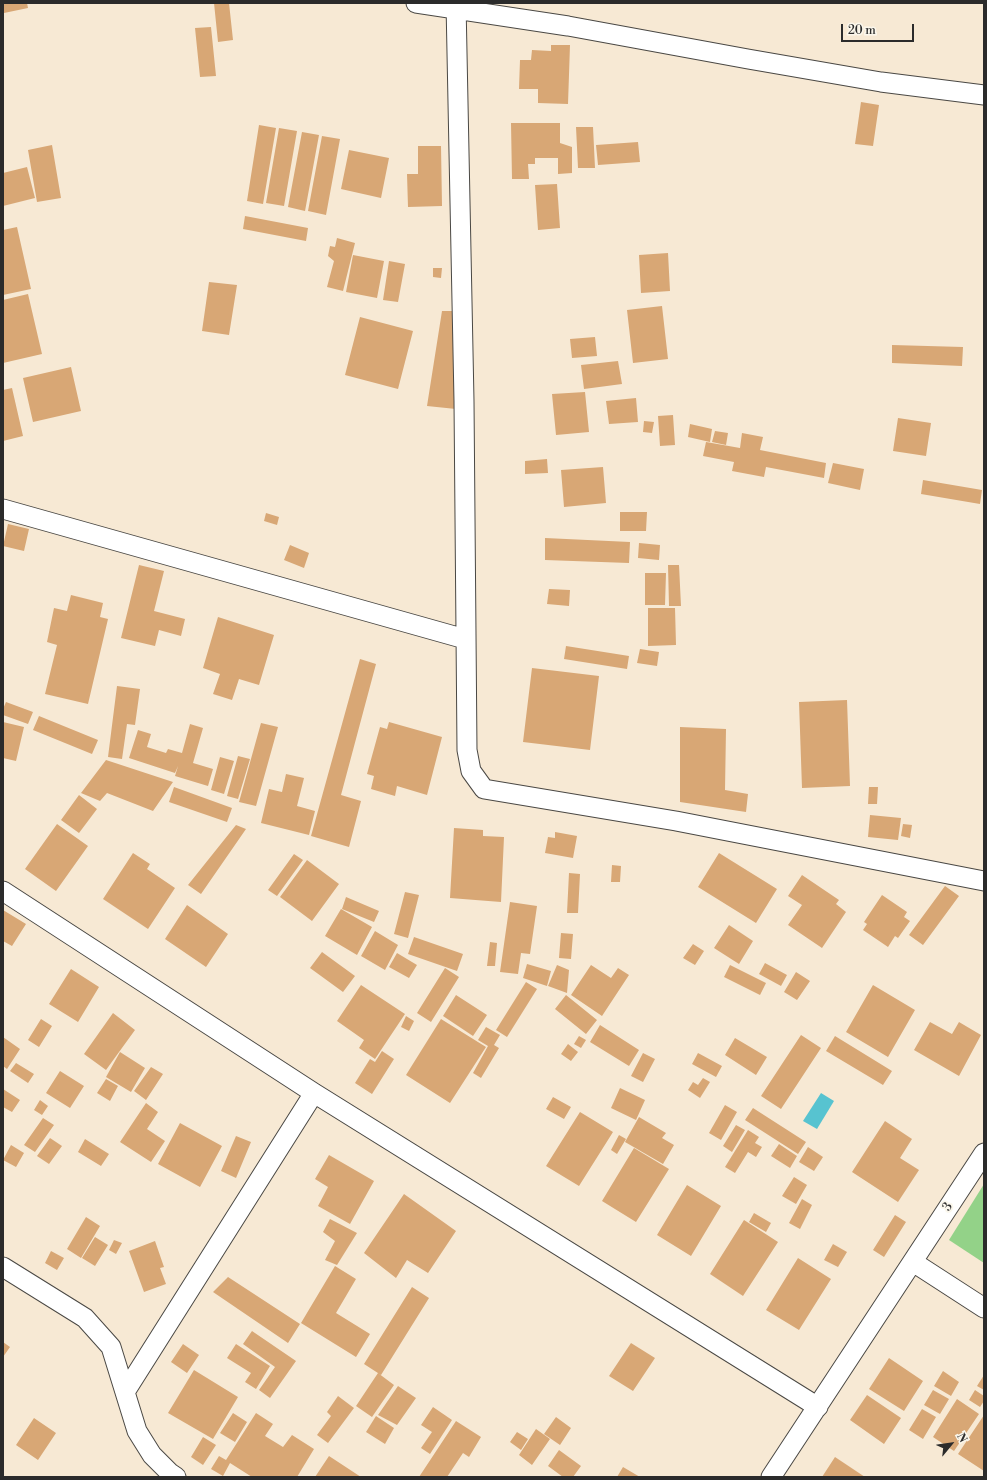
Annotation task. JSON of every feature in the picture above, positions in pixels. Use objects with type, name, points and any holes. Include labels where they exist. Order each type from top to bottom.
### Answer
[{"type":"street","points":[[416,3],[456,6],[756,61],[881,82],[984,95]]},
{"type":"street","points":[[456,6],[464,393],[467,750],[471,771],[484,790],[684,823],[984,881]]},
{"type":"street","points":[[3,509],[465,639]]},
{"type":"street","points":[[3,891],[314,1093],[818,1407]]},
{"type":"street","points":[[125,1392],[314,1093]]},
{"type":"street","name":"3","points":[[771,1477],[984,1152]]},
{"type":"street","points":[[913,1262],[984,1308]]},
{"type":"street","points":[[3,1267],[85,1318],[111,1347],[137,1431],[152,1455],[176,1477]]},
{"type":"green space","points":[[984,1184],[984,1263],[949,1240]]},
{"type":"water","points":[[821,1093],[834,1101],[817,1129],[803,1121]]},
{"type":"building","points":[[3,3],[27,3],[28,8],[4,13]]},
{"type":"building","points":[[214,3],[229,3],[233,40],[218,42]]},
{"type":"building","points":[[211,27],[216,76],[200,77],[195,28]]},
{"type":"building","points":[[551,45],[570,45],[568,104],[538,103],[538,89],[519,89],[520,60],[531,60],[532,50],[551,51]]},
{"type":"building","points":[[861,102],[879,105],[873,146],[855,144]]},
{"type":"building","points":[[511,123],[560,123],[560,143],[572,147],[572,173],[558,174],[558,158],[535,158],[535,164],[528,164],[529,179],[512,179]]},
{"type":"building","points":[[259,125],[276,128],[263,204],[247,201]]},
{"type":"building","points":[[576,127],[593,127],[595,168],[578,168]]},
{"type":"building","points":[[279,128],[297,131],[284,206],[266,203]]},
{"type":"building","points":[[302,132],[319,135],[305,211],[288,207]]},
{"type":"building","points":[[322,136],[340,139],[326,215],[308,211]]},
{"type":"building","points":[[638,142],[640,162],[598,165],[596,145]]},
{"type":"building","points":[[52,145],[61,198],[37,202],[28,150]]},
{"type":"building","points":[[418,146],[441,146],[442,206],[408,207],[407,174],[418,174]]},
{"type":"building","points":[[349,150],[389,158],[381,198],[341,189]]},
{"type":"building","points":[[27,167],[35,198],[3,206],[3,173]]},
{"type":"building","points":[[557,184],[560,228],[538,230],[535,185]]},
{"type":"building","points":[[245,216],[308,228],[306,241],[243,229]]},
{"type":"building","points":[[17,227],[31,289],[3,295],[3,230]]},
{"type":"building","points":[[337,238],[355,243],[343,291],[327,287],[334,261],[328,256],[330,246],[335,247]]},
{"type":"building","points":[[668,253],[670,291],[641,293],[639,255]]},
{"type":"building","points":[[353,255],[384,261],[377,298],[346,292]]},
{"type":"building","points":[[389,261],[405,264],[398,302],[383,300]]},
{"type":"building","points":[[433,268],[442,268],[441,278],[433,277]]},
{"type":"building","points":[[209,282],[237,285],[229,335],[202,331]]},
{"type":"building","points":[[28,294],[42,354],[3,363],[3,300]]},
{"type":"building","points":[[662,306],[668,359],[633,363],[627,310]]},
{"type":"building","points":[[442,311],[452,311],[456,409],[427,406]]},
{"type":"building","points":[[360,317],[413,331],[398,389],[345,375]]},
{"type":"building","points":[[595,337],[597,356],[572,358],[570,339]]},
{"type":"building","points":[[892,345],[963,347],[962,366],[892,363]]},
{"type":"building","points":[[618,361],[622,384],[584,389],[581,365]]},
{"type":"building","points":[[71,367],[81,411],[33,422],[23,378]]},
{"type":"building","points":[[12,388],[23,436],[3,441],[3,390]]},
{"type":"building","points":[[585,392],[589,432],[556,435],[552,394]]},
{"type":"building","points":[[636,398],[638,422],[609,424],[606,401]]},
{"type":"building","points":[[673,415],[675,445],[660,446],[658,416]]},
{"type":"building","points":[[898,418],[931,423],[926,456],[893,451]]},
{"type":"building","points":[[644,421],[654,422],[652,433],[643,432]]},
{"type":"building","points":[[690,424],[712,429],[710,442],[688,437]]},
{"type":"building","points":[[715,431],[728,433],[726,445],[712,442]]},
{"type":"building","points":[[742,433],[763,437],[760,450],[826,463],[824,478],[766,467],[764,477],[732,471],[734,462],[703,456],[706,442],[740,448]]},
{"type":"building","points":[[547,459],[548,473],[525,474],[525,461]]},
{"type":"building","points":[[833,463],[864,469],[860,490],[828,483]]},
{"type":"building","points":[[603,467],[606,503],[564,507],[561,470]]},
{"type":"building","points":[[923,480],[982,490],[980,504],[921,494]]},
{"type":"building","points":[[620,512],[647,512],[646,531],[620,531]]},
{"type":"building","points":[[266,513],[279,517],[277,525],[264,521]]},
{"type":"building","points":[[8,524],[29,529],[24,551],[3,546]]},
{"type":"building","points":[[545,538],[630,542],[629,563],[545,560]]},
{"type":"building","points":[[639,543],[660,545],[659,560],[638,558]]},
{"type":"building","points":[[290,545],[309,553],[304,568],[284,560]]},
{"type":"building","points":[[139,565],[164,571],[154,611],[185,619],[181,636],[159,630],[155,646],[121,638]]},
{"type":"building","points":[[668,565],[679,565],[681,606],[669,606]]},
{"type":"building","points":[[645,573],[666,573],[665,605],[645,605]]},
{"type":"building","points":[[549,589],[570,590],[569,606],[547,604]]},
{"type":"building","points":[[71,595],[103,603],[100,617],[108,619],[88,704],[45,694],[57,645],[47,642],[54,608],[67,611]]},
{"type":"building","points":[[648,608],[675,608],[676,645],[648,646]]},
{"type":"building","points":[[218,617],[274,635],[259,685],[239,679],[232,700],[213,694],[220,674],[203,668]]},
{"type":"building","points":[[566,646],[629,656],[627,669],[564,659]]},
{"type":"building","points":[[640,649],[659,652],[657,666],[637,663]]},
{"type":"building","points":[[360,659],[376,664],[341,795],[361,801],[349,847],[311,836]]},
{"type":"building","points":[[532,668],[599,676],[590,750],[523,742]]},
{"type":"building","points":[[117,686],[140,689],[135,725],[127,724],[122,759],[108,757]]},
{"type":"building","points":[[847,700],[850,786],[802,788],[799,702]]},
{"type":"building","points":[[6,702],[33,712],[28,724],[3,715],[3,709]]},
{"type":"building","points":[[39,716],[98,740],[92,754],[33,730]]},
{"type":"building","points":[[3,722],[24,727],[16,761],[3,758]]},
{"type":"building","points":[[389,722],[442,737],[427,795],[397,786],[395,796],[371,789],[374,776],[367,774],[380,727],[387,729]]},
{"type":"building","points":[[261,723],[278,727],[256,806],[239,802]]},
{"type":"building","points":[[190,724],[203,728],[193,763],[213,769],[208,786],[175,776],[178,766],[175,773],[129,758],[138,730],[151,734],[147,747],[166,753],[168,749],[182,753]]},
{"type":"building","points":[[680,727],[726,729],[725,790],[748,794],[746,812],[680,802]]},
{"type":"building","points":[[238,756],[250,759],[238,799],[227,796]]},
{"type":"building","points":[[220,757],[234,761],[224,794],[211,790]]},
{"type":"building","points":[[106,760],[173,782],[153,811],[107,793],[100,801],[81,793]]},
{"type":"building","points":[[286,774],[304,778],[297,806],[315,811],[309,835],[261,823],[269,789],[282,792]]},
{"type":"building","points":[[174,787],[232,808],[227,822],[169,802]]},
{"type":"building","points":[[869,787],[878,787],[877,804],[868,804]]},
{"type":"building","points":[[79,795],[97,809],[79,833],[61,820]]},
{"type":"building","points":[[870,815],[901,818],[898,840],[868,837]]},
{"type":"building","points":[[57,824],[88,846],[56,891],[25,869]]},
{"type":"building","points":[[903,824],[912,825],[910,838],[901,836]]},
{"type":"building","points":[[236,825],[246,829],[201,894],[188,885]]},
{"type":"building","points":[[454,828],[483,830],[483,836],[504,837],[501,902],[450,898]]},
{"type":"building","points":[[555,832],[577,836],[573,858],[545,853],[548,837],[555,838]]},
{"type":"building","points":[[133,853],[150,864],[147,869],[175,888],[148,929],[103,899]]},
{"type":"building","points":[[719,853],[777,889],[756,923],[698,887]]},
{"type":"building","points":[[294,854],[303,860],[277,896],[268,890]]},
{"type":"building","points":[[307,860],[339,884],[312,921],[280,897]]},
{"type":"building","points":[[612,865],[621,866],[620,882],[611,882]]},
{"type":"building","points":[[569,873],[580,874],[578,913],[567,913]]},
{"type":"building","points":[[802,875],[839,900],[836,904],[846,912],[822,948],[788,925],[802,905],[788,896]]},
{"type":"building","points":[[945,886],[959,896],[923,945],[909,935]]},
{"type":"building","points":[[405,892],[419,895],[408,938],[394,934]]},
{"type":"building","points":[[882,895],[907,912],[904,917],[910,921],[898,938],[895,936],[888,947],[863,930],[867,924],[864,922]]},
{"type":"building","points":[[346,897],[379,911],[374,922],[342,909]]},
{"type":"building","points":[[510,902],[537,906],[530,954],[521,953],[518,974],[500,972]]},
{"type":"building","points":[[187,905],[228,934],[206,967],[165,939]]},
{"type":"building","points":[[341,909],[372,927],[357,955],[325,936]]},
{"type":"building","points":[[3,910],[26,924],[12,946],[3,941]]},
{"type":"building","points":[[729,925],[753,941],[739,964],[714,948]]},
{"type":"building","points":[[375,931],[398,945],[385,970],[361,956]]},
{"type":"building","points":[[561,933],[573,934],[571,959],[559,958]]},
{"type":"building","points":[[414,937],[463,954],[457,971],[408,954]]},
{"type":"building","points":[[490,942],[497,943],[495,966],[487,966]]},
{"type":"building","points":[[693,944],[704,951],[695,965],[683,958]]},
{"type":"building","points":[[322,952],[355,976],[343,992],[310,968]]},
{"type":"building","points":[[397,953],[417,965],[409,978],[389,967]]},
{"type":"building","points":[[765,963],[787,975],[781,986],[759,974]]},
{"type":"building","points":[[527,964],[551,971],[547,986],[523,978]]},
{"type":"building","points":[[557,965],[569,970],[567,993],[548,986]]},
{"type":"building","points":[[591,965],[611,978],[618,968],[629,975],[602,1016],[571,995]]},
{"type":"building","points":[[730,965],[766,983],[760,995],[724,977]]},
{"type":"building","points":[[445,968],[459,977],[431,1022],[417,1013]]},
{"type":"building","points":[[71,969],[99,987],[78,1022],[49,1004]]},
{"type":"building","points":[[796,972],[810,981],[797,1000],[784,992]]},
{"type":"building","points":[[526,982],[537,989],[507,1037],[496,1030]]},
{"type":"building","points":[[361,985],[405,1014],[375,1059],[359,1048],[364,1040],[337,1021]]},
{"type":"building","points":[[873,985],[915,1010],[888,1057],[846,1032]]},
{"type":"building","points":[[456,995],[487,1015],[473,1036],[443,1016]]},
{"type":"building","points":[[566,995],[597,1020],[586,1034],[555,1009]]},
{"type":"building","points":[[113,1013],[135,1030],[106,1070],[84,1054]]},
{"type":"building","points":[[406,1016],[414,1021],[409,1031],[401,1027]]},
{"type":"building","points":[[41,1019],[52,1026],[39,1047],[28,1040]]},
{"type":"building","points":[[441,1019],[486,1047],[450,1103],[406,1075]]},
{"type":"building","points":[[930,1022],[952,1034],[959,1022],[981,1035],[959,1076],[914,1050]]},
{"type":"building","points":[[600,1025],[639,1050],[629,1066],[590,1042]]},
{"type":"building","points":[[486,1027],[500,1035],[494,1045],[499,1048],[481,1078],[473,1073],[488,1046],[478,1040]]},
{"type":"building","points":[[801,1035],[821,1048],[781,1109],[761,1096]]},
{"type":"building","points":[[579,1036],[586,1040],[581,1048],[574,1044]]},
{"type":"building","points":[[835,1036],[892,1071],[883,1085],[826,1051]]},
{"type":"building","points":[[3,1037],[20,1049],[7,1069],[3,1066]]},
{"type":"building","points":[[735,1038],[767,1057],[756,1075],[725,1055]]},
{"type":"building","points":[[568,1044],[578,1052],[571,1061],[561,1054]]},
{"type":"building","points":[[382,1051],[394,1059],[372,1094],[355,1083],[370,1059],[375,1062]]},
{"type":"building","points":[[120,1052],[145,1068],[131,1092],[106,1077]]},
{"type":"building","points":[[643,1053],[655,1059],[643,1082],[631,1076]]},
{"type":"building","points":[[698,1053],[722,1066],[716,1077],[692,1064]]},
{"type":"building","points":[[16,1063],[34,1074],[28,1083],[10,1071]]},
{"type":"building","points":[[151,1067],[163,1074],[146,1100],[134,1091]]},
{"type":"building","points":[[60,1071],[84,1086],[70,1108],[46,1093]]},
{"type":"building","points":[[703,1078],[710,1082],[700,1098],[688,1090],[693,1082],[698,1085]]},
{"type":"building","points":[[106,1079],[118,1086],[110,1101],[97,1093]]},
{"type":"building","points":[[620,1088],[645,1100],[636,1120],[611,1108]]},
{"type":"building","points":[[3,1089],[20,1100],[12,1112],[3,1107]]},
{"type":"building","points":[[553,1097],[571,1107],[564,1119],[546,1109]]},
{"type":"building","points":[[40,1100],[48,1106],[42,1115],[34,1110]]},
{"type":"building","points":[[146,1103],[158,1112],[147,1129],[165,1141],[151,1162],[120,1142]]},
{"type":"building","points":[[725,1105],[737,1112],[721,1140],[709,1133]]},
{"type":"building","points":[[753,1108],[806,1142],[798,1154],[745,1120]]},
{"type":"building","points":[[580,1112],[613,1132],[579,1186],[546,1166]]},
{"type":"building","points":[[639,1117],[666,1133],[662,1138],[674,1145],[663,1164],[625,1142]]},
{"type":"building","points":[[43,1118],[54,1125],[35,1152],[24,1145]]},
{"type":"building","points":[[885,1121],[912,1139],[900,1158],[919,1170],[898,1202],[852,1172]]},
{"type":"building","points":[[180,1123],[222,1146],[200,1187],[158,1164]]},
{"type":"building","points":[[736,1125],[745,1130],[732,1152],[723,1146]]},
{"type":"building","points":[[748,1130],[759,1137],[755,1143],[762,1147],[756,1157],[748,1152],[735,1173],[725,1167]]},
{"type":"building","points":[[619,1135],[626,1139],[617,1154],[611,1150]]},
{"type":"building","points":[[236,1136],[251,1142],[236,1178],[221,1171]]},
{"type":"building","points":[[50,1138],[62,1146],[49,1164],[37,1156]]},
{"type":"building","points":[[85,1139],[109,1154],[101,1166],[78,1152]]},
{"type":"building","points":[[779,1144],[797,1156],[790,1168],[771,1156]]},
{"type":"building","points":[[11,1145],[24,1153],[16,1167],[3,1160]]},
{"type":"building","points":[[808,1147],[823,1157],[814,1171],[799,1162]]},
{"type":"building","points":[[634,1148],[669,1169],[636,1222],[602,1201]]},
{"type":"building","points":[[329,1155],[374,1181],[350,1224],[318,1206],[328,1187],[315,1179]]},
{"type":"building","points":[[794,1177],[807,1185],[796,1204],[782,1196]]},
{"type":"building","points":[[687,1185],[721,1206],[691,1256],[657,1235]]},
{"type":"building","points":[[404,1194],[456,1231],[428,1273],[407,1260],[396,1278],[364,1253]]},
{"type":"building","points":[[802,1199],[812,1205],[800,1229],[789,1223]]},
{"type":"building","points":[[754,1213],[771,1223],[766,1232],[749,1222]]},
{"type":"building","points":[[895,1215],[906,1222],[884,1257],[873,1250]]},
{"type":"building","points":[[86,1217],[100,1226],[81,1258],[67,1249]]},
{"type":"building","points":[[330,1219],[357,1233],[337,1265],[325,1260],[335,1241],[323,1232]]},
{"type":"building","points":[[744,1220],[778,1242],[743,1296],[710,1274]]},
{"type":"building","points":[[95,1237],[108,1245],[95,1266],[82,1258]]},
{"type":"building","points":[[114,1240],[122,1243],[116,1254],[109,1250]]},
{"type":"building","points":[[155,1241],[164,1267],[160,1268],[166,1284],[144,1292],[129,1251]]},
{"type":"building","points":[[833,1244],[847,1252],[838,1267],[824,1260]]},
{"type":"building","points":[[51,1251],[64,1258],[57,1270],[45,1263]]},
{"type":"building","points":[[798,1258],[831,1279],[799,1330],[766,1310]]},
{"type":"building","points":[[335,1266],[356,1279],[336,1313],[370,1334],[356,1357],[301,1323]]},
{"type":"building","points":[[228,1277],[300,1324],[288,1343],[213,1292]]},
{"type":"building","points":[[412,1287],[429,1298],[381,1375],[364,1364]]},
{"type":"building","points":[[252,1331],[296,1361],[270,1398],[259,1390],[275,1367],[243,1344]]},
{"type":"building","points":[[3,1342],[10,1347],[3,1357]]},
{"type":"building","points":[[631,1343],[655,1358],[633,1391],[609,1376]]},
{"type":"building","points":[[183,1344],[199,1355],[187,1373],[171,1362]]},
{"type":"building","points":[[236,1344],[270,1366],[256,1389],[245,1382],[251,1373],[227,1358]]},
{"type":"building","points":[[889,1358],[923,1381],[904,1411],[869,1389]]},
{"type":"building","points":[[194,1370],[238,1397],[213,1439],[168,1413]]},
{"type":"building","points":[[943,1371],[959,1382],[951,1396],[934,1386]]},
{"type":"building","points":[[378,1373],[394,1385],[372,1417],[356,1406]]},
{"type":"building","points":[[984,1375],[984,1390],[977,1386]]},
{"type":"building","points":[[398,1386],[416,1398],[397,1425],[378,1415]]},
{"type":"building","points":[[933,1390],[949,1399],[940,1414],[924,1405]]},
{"type":"building","points":[[975,1390],[984,1396],[984,1401],[980,1407],[969,1400]]},
{"type":"building","points":[[867,1395],[901,1418],[884,1444],[850,1420]]},
{"type":"building","points":[[338,1396],[354,1408],[328,1443],[317,1435],[331,1416],[327,1412]]},
{"type":"building","points":[[957,1399],[979,1414],[954,1451],[933,1437]]},
{"type":"building","points":[[433,1407],[452,1420],[430,1454],[421,1448],[432,1432],[421,1425]]},
{"type":"building","points":[[922,1409],[936,1417],[923,1439],[909,1430]]},
{"type":"building","points":[[233,1413],[247,1422],[235,1442],[220,1433]]},
{"type":"building","points":[[256,1413],[273,1424],[265,1436],[283,1447],[292,1435],[314,1449],[297,1477],[252,1477],[230,1463],[223,1476],[211,1469],[219,1456],[226,1460]]},
{"type":"building","points":[[984,1415],[984,1471],[958,1454]]},
{"type":"building","points":[[376,1416],[394,1428],[385,1444],[366,1432]]},
{"type":"building","points":[[556,1417],[571,1428],[560,1445],[544,1434]]},
{"type":"building","points":[[34,1418],[56,1433],[38,1460],[16,1445]]},
{"type":"building","points":[[456,1421],[481,1437],[469,1457],[463,1453],[447,1477],[419,1477]]},
{"type":"building","points":[[536,1429],[550,1439],[532,1465],[519,1455]]},
{"type":"building","points":[[517,1432],[528,1439],[521,1450],[510,1442]]},
{"type":"building","points":[[203,1437],[216,1445],[203,1465],[191,1457]]},
{"type":"building","points":[[559,1450],[581,1466],[573,1477],[563,1477],[548,1466]]},
{"type":"building","points":[[329,1456],[361,1477],[315,1477]]},
{"type":"building","points":[[835,1457],[865,1477],[822,1477]]},
{"type":"building","points":[[623,1467],[640,1477],[617,1477]]}]
